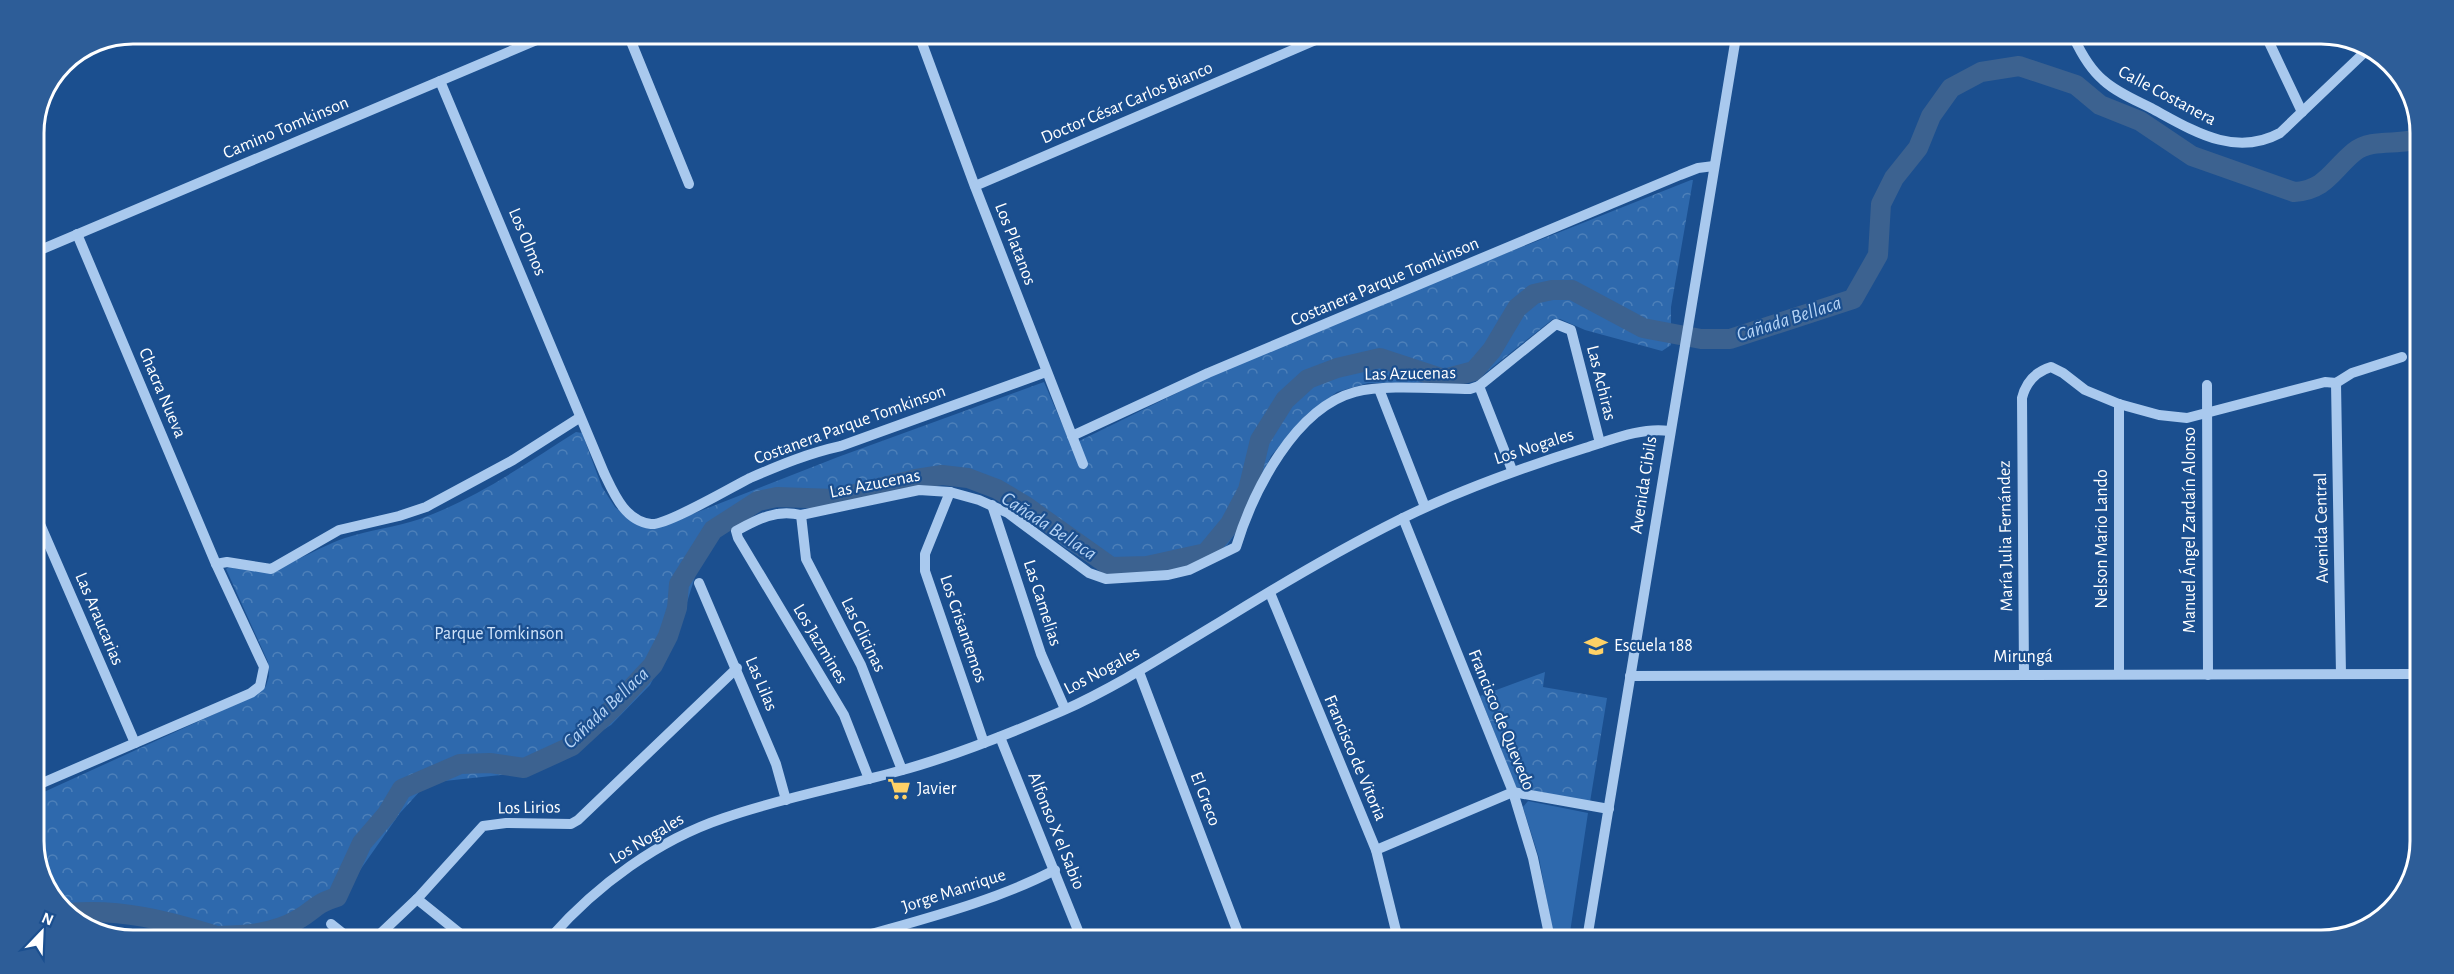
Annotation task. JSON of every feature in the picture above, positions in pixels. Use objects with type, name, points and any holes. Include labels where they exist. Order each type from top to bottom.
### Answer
[{"type":"street","name":"Camino Tomkinson","points":[[44,248],[527,44]]},
{"type":"street","points":[[632,44],[688,184]]},
{"type":"street","name":"Los Platanos","points":[[922,44],[1083,464]]},
{"type":"street","name":"Doctor César Carlos Bianco","points":[[975,186],[1306,44]]},
{"type":"street","name":"Avenida Cibils","points":[[1589,930],[1669,431],[1735,44]]},
{"type":"street","name":"Calle Costanera","points":[[2078,44],[2088,62],[2103,80],[2118,90],[2207,138],[2238,144],[2265,141],[2280,133],[2363,54]]},
{"type":"street","points":[[2270,44],[2302,112]]},
{"type":"street","name":"Los Olmos","points":[[440,81],[527,286],[579,418]]},
{"type":"street","name":"Costanera Parque Tomkinson","points":[[1072,436],[1208,374],[1680,175],[1698,168],[1714,166]]},
{"type":"street","name":"Chacra Nueva","points":[[77,234],[216,564]]},
{"type":"street","name":"Las Azucenas","points":[[735,531],[772,514],[784,512],[801,514],[919,490],[950,492],[992,504],[1033,530],[1089,573],[1106,579],[1168,575],[1189,570],[1236,547],[1264,479],[1287,445],[1308,422],[1342,396],[1357,391],[1379,389],[1470,389],[1479,386],[1550,327],[1560,324],[1571,330]]},
{"type":"street","name":"Las Achiras","points":[[1571,330],[1600,443]]},
{"type":"street","points":[[2119,404],[2159,415],[2187,418],[2325,382],[2336,382],[2352,373],[2402,357]]},
{"type":"street","name":"María Julia Fernández","points":[[2024,674],[2022,398],[2025,386],[2051,368],[2063,373],[2085,390],[2119,404]]},
{"type":"street","name":"Costanera Parque Tomkinson","points":[[579,418],[619,504],[629,514],[653,525],[661,524],[750,479],[809,453],[841,446],[1046,372]]},
{"type":"street","name":"Avenida Central","points":[[2336,382],[2341,674]]},
{"type":"street","name":"Manuel Ángel Zardaín Alonso","points":[[2207,385],[2208,675]]},
{"type":"street","points":[[1479,386],[1512,470]]},
{"type":"street","points":[[1379,389],[1425,507]]},
{"type":"street","name":"Nelson Mario Lando","points":[[2119,404],[2119,673]]},
{"type":"street","points":[[44,782],[251,693],[260,686],[264,667],[216,564],[227,562],[271,569],[339,530],[426,507],[513,460],[579,418]]},
{"type":"street","name":"Los Nogales","points":[[558,930],[585,902],[621,873],[657,849],[722,818],[902,770],[1000,737],[1065,709],[1139,672],[1270,593],[1425,507],[1512,470],[1646,430],[1669,431]]},
{"type":"street","name":"Los Crisantemos","points":[[950,492],[926,554],[925,571],[984,743]]},
{"type":"street","name":"Las Camelias","points":[[992,504],[1041,654],[1065,709]]},
{"type":"street","name":"Las Glicinas","points":[[801,514],[806,560],[861,665],[902,770]]},
{"type":"street","name":"Francisco de Quevedo","points":[[1403,518],[1513,792],[1533,858],[1548,930]]},
{"type":"street","name":"Los Jazmines","points":[[735,531],[744,552],[844,715],[869,779]]},
{"type":"street","name":"Las Araucarias","points":[[44,533],[135,743]]},
{"type":"street","name":"Las Lilas","points":[[699,583],[776,764],[786,800]]},
{"type":"street","name":"Francisco de Vitoria","points":[[1270,593],[1376,850],[1396,930]]},
{"type":"street","name":"Los Lirios","points":[[384,930],[417,899],[483,826],[506,823],[572,824],[578,820],[737,668]]},
{"type":"street","name":"El Greco","points":[[1139,672],[1238,930]]},
{"type":"street","name":"Mirungá","points":[[1630,676],[2410,674]]},
{"type":"street","name":"Alfonso X el Sabio","points":[[1000,737],[1078,930]]},
{"type":"street","points":[[1376,850],[1513,792],[1609,809]]},
{"type":"street","name":"Jorge Manrique","points":[[887,930],[1028,884],[1055,870]]},
{"type":"street","points":[[417,899],[456,930]]},
{"type":"street","points":[[331,924],[338,930]]},
{"type":"green space","name":"Parque Tomkinson","points":[[1693,180],[1671,307],[1671,345],[1662,351],[1585,330],[1560,319],[1553,319],[1479,378],[1461,382],[1368,383],[1337,392],[1306,415],[1271,456],[1238,529],[1226,547],[1186,568],[1106,574],[1064,547],[1019,510],[964,482],[939,480],[822,507],[769,506],[724,529],[701,557],[680,625],[650,685],[611,725],[539,771],[435,782],[422,789],[400,813],[351,883],[306,926],[294,930],[170,930],[135,921],[94,922],[72,907],[72,902],[67,902],[50,876],[44,848],[44,792],[254,696],[266,686],[269,676],[268,662],[226,569],[229,567],[261,570],[276,567],[345,538],[420,519],[480,491],[576,432],[582,433],[602,487],[615,507],[628,518],[667,524],[838,457],[1044,382],[1071,445],[1228,368],[1378,304]]},
{"type":"green space","points":[[1545,672],[1543,687],[1607,698],[1590,802],[1516,787],[1480,696]]},
{"type":"green space","points":[[1528,801],[1588,813],[1570,930],[1552,930],[1539,858],[1523,807]]},
{"type":"waterway","name":"Cañada Bellaca","points":[[272,930],[288,925],[324,902],[337,897],[362,843],[387,814],[402,789],[460,764],[490,763],[524,768],[572,746],[613,708],[653,665],[668,636],[677,608],[679,584],[713,530],[758,501],[777,497],[835,499],[916,479],[942,475],[968,478],[997,489],[1024,505],[1111,567],[1147,566],[1206,553],[1230,524],[1248,490],[1260,440],[1285,400],[1308,379],[1337,368],[1380,358],[1444,379],[1474,371],[1492,350],[1517,308],[1534,294],[1552,290],[1572,290],[1643,328],[1701,339],[1730,339],[1853,299],[1878,255],[1881,204],[1894,178],[1918,148],[1931,116],[1951,88],[1981,72],[2019,66],[2076,85],[2100,105],[2140,121],[2192,156],[2294,192],[2321,183],[2362,147],[2410,140]]},
{"type":"waterway","name":"Cañada Bellaca","points":[[79,912],[126,914],[197,930]]},
{"type":"place","name":"Escuela 188","points":[[1596,646]]},
{"type":"place","name":"Javier","points":[[899,789]]}]
